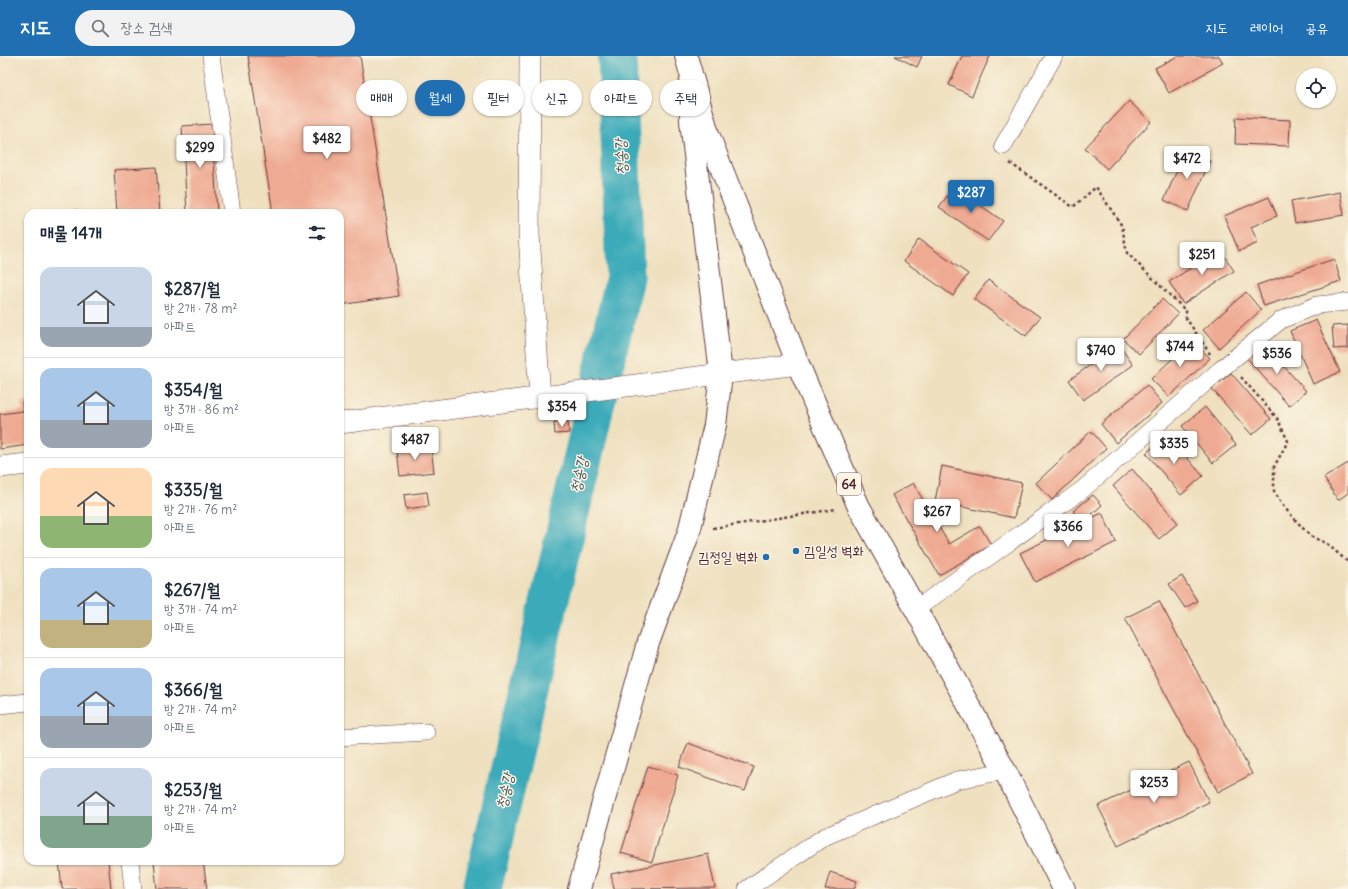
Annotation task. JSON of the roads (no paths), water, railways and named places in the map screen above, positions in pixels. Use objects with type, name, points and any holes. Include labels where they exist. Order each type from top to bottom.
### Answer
[{"type":"main road","name":"64","points":[[688,64],[708,134],[798,364],[858,505],[1005,771],[1064,889]]},
{"type":"main road","points":[[578,889],[648,643],[689,532],[715,425],[721,374],[691,121],[688,64]]},
{"type":"street","points":[[211,56],[231,209]]},
{"type":"street","points":[[530,56],[529,235],[540,397]]},
{"type":"street","points":[[1003,146],[1054,56]]},
{"type":"street","points":[[916,610],[1082,490],[1224,366],[1281,320],[1317,305],[1348,302]]},
{"type":"street","points":[[344,422],[798,364]]},
{"type":"street","points":[[0,467],[24,464]]},
{"type":"street","points":[[0,705],[24,702]]},
{"type":"street","points":[[344,737],[426,732]]},
{"type":"street","points":[[747,889],[824,838],[957,780],[1005,771]]},
{"type":"street","points":[[130,865],[133,889]]},
{"type":"waterway","name":"청송강","points":[[482,889],[625,277],[617,56]]},
{"type":"place","name":"김일성 벽화","points":[[796,551]]},
{"type":"place","name":"김정일 벽화","points":[[766,557]]}]
